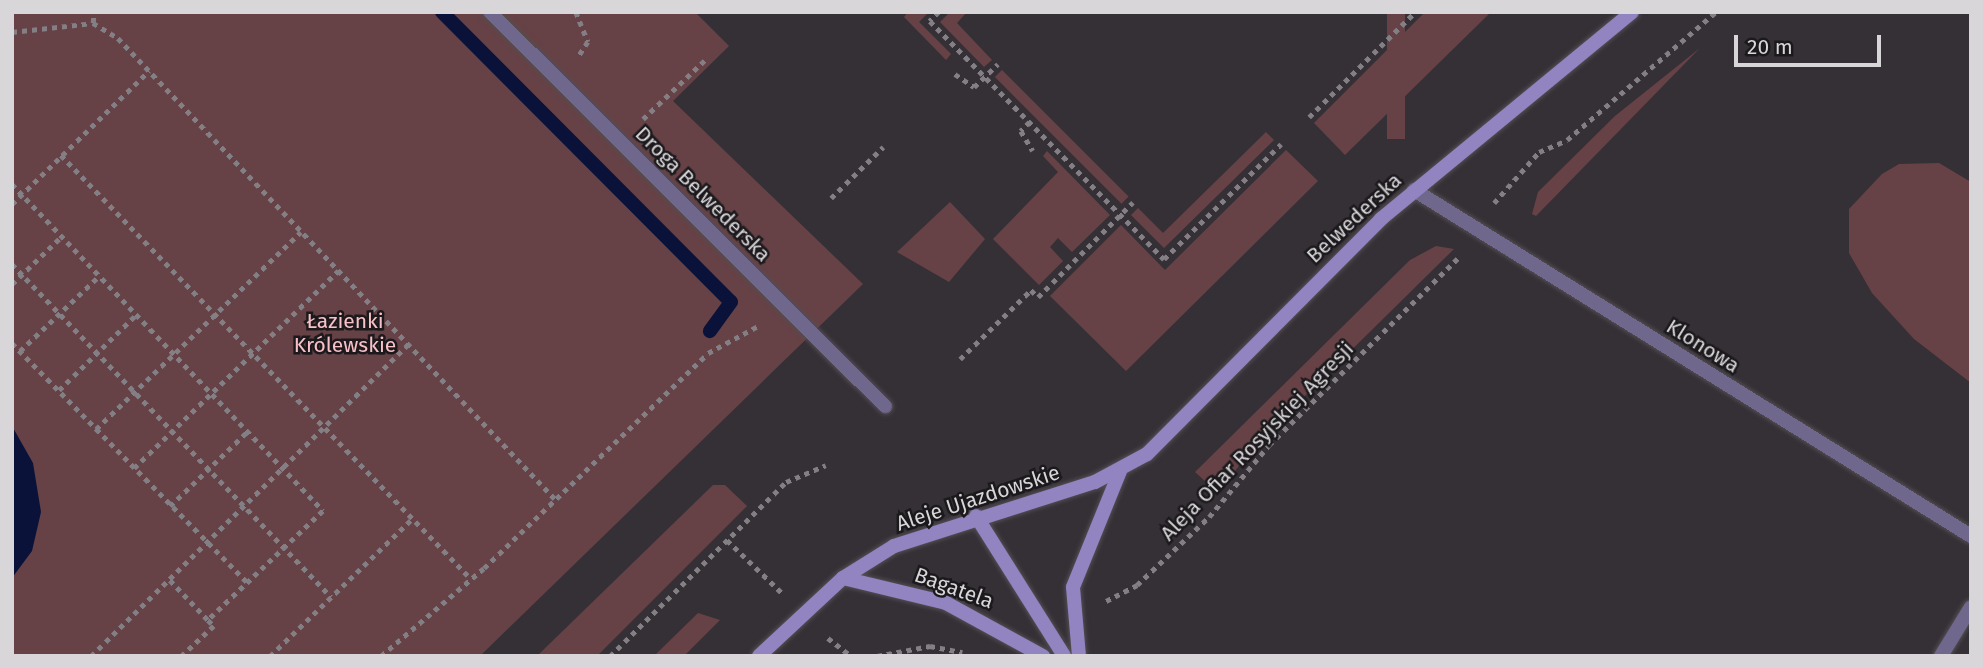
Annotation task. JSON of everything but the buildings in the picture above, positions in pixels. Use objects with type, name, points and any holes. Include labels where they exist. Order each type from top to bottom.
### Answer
[{"type":"street","name":"Droga Belwederska","points":[[490,12],[885,406]]},
{"type":"street","name":"Belwederska","points":[[1120,471],[1147,454],[1414,190],[1632,12]]},
{"type":"street","name":"Klonowa","points":[[1414,190],[1971,536]]},
{"type":"street","name":"Aleje Ujazdowskie","points":[[759,656],[843,578],[894,546],[976,516],[1120,471]]},
{"type":"street","points":[[1079,656],[1071,615],[1079,561],[1120,471]]},
{"type":"street","name":"Bagatela","points":[[976,516],[1064,656]]},
{"type":"street","name":"Bagatela","points":[[843,578],[946,603],[1043,656]]},
{"type":"street","points":[[1941,656],[1971,607]]},
{"type":"path","points":[[93,23],[94,12]]},
{"type":"path","points":[[939,12],[930,21],[1164,259],[1281,144]]},
{"type":"path","points":[[1309,117],[1415,12]]},
{"type":"path","points":[[1492,207],[1539,152],[1567,140],[1716,12]]},
{"type":"path","points":[[12,32],[93,23],[149,71],[555,499]]},
{"type":"path","points":[[620,142],[707,58]]},
{"type":"path","points":[[955,74],[974,87],[998,64]]},
{"type":"path","points":[[12,204],[149,71]]},
{"type":"path","points":[[1030,122],[1021,131],[1033,151]]},
{"type":"path","points":[[831,198],[883,147]]},
{"type":"path","points":[[61,155],[470,578]]},
{"type":"path","points":[[12,184],[323,511],[208,620]]},
{"type":"path","points":[[960,359],[1031,290],[1038,297],[1133,202]]},
{"type":"path","points":[[96,429],[301,232]]},
{"type":"path","points":[[12,284],[62,236]]},
{"type":"path","name":"Aleja Ofiar Rosyjskiej Agresji","points":[[1095,604],[1137,585],[1209,517],[1269,445],[1465,251]]},
{"type":"path","points":[[12,264],[331,597]]},
{"type":"path","points":[[134,468],[338,271]]},
{"type":"path","points":[[20,351],[100,275]]},
{"type":"path","points":[[381,656],[470,578],[708,353],[763,324],[783,303]]},
{"type":"path","points":[[59,390],[137,314]]},
{"type":"path","points":[[12,343],[247,582]]},
{"type":"path","points":[[92,656],[408,344]]},
{"type":"path","points":[[170,506],[247,432]]},
{"type":"path","points":[[610,656],[786,482],[826,465]]},
{"type":"path","points":[[270,656],[413,518]]},
{"type":"path","points":[[727,540],[768,580]]},
{"type":"path","points":[[170,580],[214,626],[182,656]]},
{"type":"path","points":[[877,656],[930,646],[969,654]]},
{"type":"path","points":[[843,652],[851,656]]},
{"type":"green space","name":"Łazienki Królewskie","points":[[12,12],[695,12],[729,46],[673,101],[863,284],[480,656],[12,656]]},
{"type":"green space","points":[[908,12],[929,12],[919,22],[951,54],[946,60],[904,17]]},
{"type":"green space","points":[[950,12],[967,12],[957,23],[992,60],[984,67],[940,22]]},
{"type":"green space","points":[[1387,12],[1405,12],[1405,139],[1387,139]]},
{"type":"green space","points":[[1425,12],[1491,12],[1345,155],[1314,123]]},
{"type":"green space","points":[[1700,48],[1536,216],[1532,214],[1538,192],[1615,116]]},
{"type":"green space","points":[[1002,70],[1129,197],[1122,204],[995,77]]},
{"type":"green space","points":[[1266,132],[1274,140],[1164,248],[1131,215],[1138,208],[1163,233]]},
{"type":"green space","points":[[1286,150],[1318,181],[1126,371],[1050,296],[1121,225],[1165,270]]},
{"type":"green space","points":[[1047,151],[1110,215],[1072,252],[1058,238],[1050,247],[1063,261],[1039,285],[993,239],[1058,172],[1043,156]]},
{"type":"green space","points":[[1939,163],[1971,182],[1971,383],[1914,339],[1872,293],[1849,253],[1849,209],[1882,174],[1899,164]]},
{"type":"green space","points":[[950,202],[985,239],[949,282],[897,252]]},
{"type":"green space","points":[[1436,246],[1454,249],[1256,444],[1218,493],[1195,472],[1410,260]]},
{"type":"green space","points":[[713,485],[725,485],[747,506],[597,656],[537,656]]},
{"type":"green space","points":[[698,613],[720,620],[684,656],[654,656]]},
{"type":"shaded area","points":[[12,426],[33,463],[41,512],[32,551],[12,578]]},
{"type":"waterway","points":[[442,12],[731,302],[710,331]]}]
